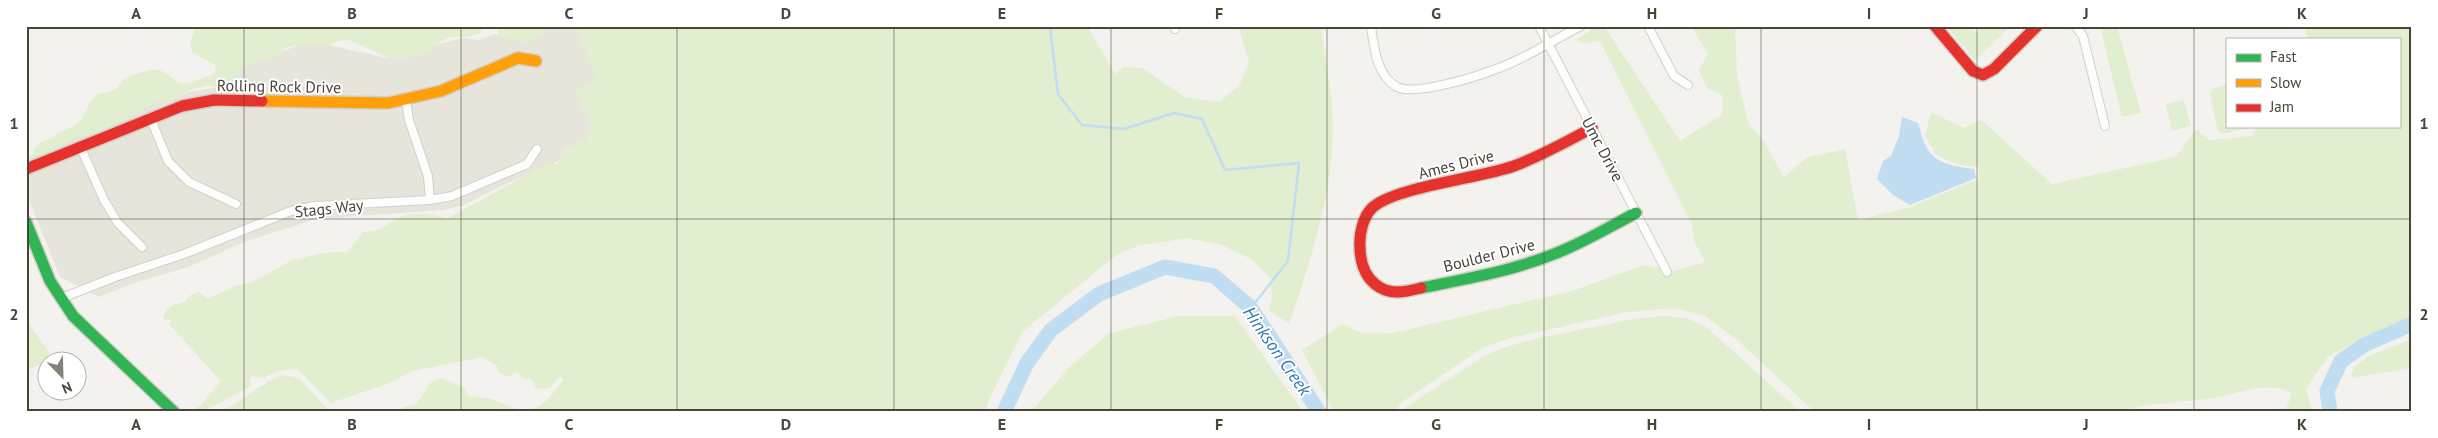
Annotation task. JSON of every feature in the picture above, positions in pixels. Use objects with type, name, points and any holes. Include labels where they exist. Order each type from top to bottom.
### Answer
[{"type":"street","points":[[1372,26],[1379,66],[1390,82],[1406,90],[1420,90],[1496,69],[1581,26]]},
{"type":"street","name":"Umc Drive","points":[[1539,26],[1667,272]]},
{"type":"street","points":[[1648,26],[1674,76],[1688,85]]},
{"type":"street","points":[[1935,26],[1974,71],[1983,75],[1994,69],[2037,26]]},
{"type":"street","points":[[2075,26],[2083,36],[2106,126]]},
{"type":"street","name":"Rolling Rock Drive","points":[[26,169],[182,106],[214,100],[388,104],[441,91],[518,58],[536,61]]},
{"type":"street","points":[[406,100],[409,120],[428,176],[430,200]]},
{"type":"street","points":[[150,118],[168,161],[189,182],[236,204]]},
{"type":"street","name":"Ames Drive","points":[[1360,256],[1363,227],[1370,211],[1380,201],[1393,196],[1512,167],[1545,153],[1592,128]]},
{"type":"street","points":[[80,146],[104,200],[118,223],[142,247]]},
{"type":"street","name":"Stags Way","points":[[62,298],[115,277],[184,254],[290,211],[314,206],[430,200],[452,196],[527,164],[537,149]]},
{"type":"street","name":"Boulder Drive","points":[[1360,256],[1363,268],[1372,282],[1383,290],[1399,293],[1516,267],[1545,258],[1570,248],[1636,213]]},
{"type":"street","points":[[26,222],[50,281],[73,316],[174,412]]},
{"type":"shaded area","points":[[550,26],[577,26],[599,82],[578,91],[596,138],[567,154],[549,167],[512,181],[462,206],[442,210],[316,219],[244,242],[186,268],[136,282],[99,297],[60,277],[26,192],[26,158],[152,103],[178,94],[223,86],[241,67],[310,41],[387,58],[462,38],[479,40],[494,34],[525,41]]},
{"type":"green space","points":[[196,26],[483,26],[480,33],[468,37],[450,37],[440,42],[430,51],[411,58],[391,59],[349,40],[338,41],[329,46],[304,44],[288,47],[273,57],[254,63],[241,71],[226,88],[208,86],[193,89],[169,101],[156,102],[130,117],[93,133],[69,140],[38,156],[33,155],[34,149],[41,142],[72,127],[82,119],[90,102],[98,94],[115,90],[126,77],[149,70],[160,70],[179,83],[188,83],[212,75],[216,70],[215,65],[192,52],[190,43]]},
{"type":"green space","points":[[499,26],[554,26],[525,44],[498,35]]},
{"type":"green space","points":[[575,26],[1087,26],[1115,74],[1123,67],[1142,68],[1185,97],[1219,102],[1239,86],[1249,62],[1238,26],[1321,26],[1332,103],[1332,153],[1325,203],[1319,228],[1289,324],[1269,310],[1272,296],[1270,278],[1251,259],[1222,245],[1187,238],[1138,246],[1119,253],[1022,332],[988,402],[986,412],[401,412],[403,407],[417,404],[430,383],[442,378],[463,387],[468,395],[491,399],[522,410],[530,410],[542,404],[563,380],[561,375],[550,388],[537,389],[531,379],[522,378],[518,372],[508,377],[498,372],[497,366],[483,357],[412,371],[387,384],[331,403],[298,369],[280,371],[262,378],[253,376],[249,380],[251,386],[208,409],[191,412],[201,405],[221,381],[169,324],[171,320],[163,319],[168,309],[185,302],[190,295],[199,292],[208,299],[235,286],[253,282],[292,260],[323,253],[347,252],[363,232],[382,228],[403,216],[425,214],[446,219],[547,164],[557,164],[564,149],[587,139],[592,128],[574,90],[597,81]]},
{"type":"green space","points":[[1597,26],[1604,26],[1680,141],[1723,114],[1722,95],[1707,88],[1699,70],[1708,54],[1691,26],[1735,26],[1737,76],[1749,125],[1763,140],[1784,177],[1808,157],[1845,149],[1858,220],[1907,208],[1979,179],[1979,167],[1961,165],[1937,156],[1925,136],[1931,112],[1963,128],[1981,120],[2052,184],[2176,157],[2196,129],[2210,140],[2252,136],[2256,128],[2400,128],[2400,38],[2308,38],[2305,26],[2412,26],[2412,317],[2362,338],[2328,357],[2306,388],[2312,412],[2285,412],[2292,393],[2282,389],[2263,387],[2213,398],[2153,404],[2117,412],[1815,412],[1736,339],[1705,316],[1682,310],[1662,309],[1627,312],[1511,338],[1484,347],[1402,402],[1395,412],[1334,412],[1302,350],[1343,324],[1363,334],[1393,333],[1572,291],[1644,265],[1673,271],[1705,262],[1694,241],[1692,224],[1600,41],[1583,43],[1576,40]]},
{"type":"green space","points":[[1946,26],[1969,26],[1976,33],[1984,26],[2011,26],[1975,60]]},
{"type":"green space","points":[[2100,26],[2117,26],[2141,113],[2122,117]]},
{"type":"green space","points":[[2226,85],[2226,128],[2247,128],[2223,134],[2218,131],[2210,94],[2213,88]]},
{"type":"green space","points":[[2184,100],[2191,126],[2172,131],[2166,104]]},
{"type":"green space","points":[[1179,316],[1235,316],[1303,412],[1031,412],[1070,366],[1110,333]]},
{"type":"green space","points":[[1663,316],[1686,318],[1706,327],[1801,412],[1399,412],[1481,358],[1503,348],[1534,339],[1634,319]]},
{"type":"green space","points":[[26,322],[29,323],[47,350],[38,350],[38,366],[30,369],[26,364]]},
{"type":"green space","points":[[2412,339],[2412,368],[2351,378],[2354,367],[2369,356]]},
{"type":"green space","points":[[282,375],[299,378],[330,412],[218,412],[235,404]]},
{"type":"water","points":[[1902,117],[1918,123],[1925,143],[1935,157],[1946,164],[1974,169],[1976,178],[1910,205],[1893,195],[1877,179],[1883,161],[1891,156],[1899,136]]},
{"type":"waterway","points":[[1050,26],[1058,94],[1082,125],[1124,129],[1174,113],[1202,119],[1225,170],[1299,163],[1288,261],[1251,308]]},
{"type":"waterway","name":"Hinkson Creek","points":[[1004,412],[1027,363],[1051,330],[1099,294],[1165,267],[1214,276],[1251,308],[1319,412]]},
{"type":"waterway","name":"Hinkson Creek","points":[[2330,412],[2327,391],[2341,361],[2364,345],[2412,324]]},
{"type":"traffic: fast","points":[[1421,288],[1489,274],[1538,260],[1565,250],[1636,213]]},
{"type":"traffic: fast","points":[[26,222],[50,281],[73,316],[174,412]]},
{"type":"traffic: slow","points":[[262,101],[388,103],[441,91],[518,58],[536,61]]},
{"type":"traffic: jam","points":[[1935,26],[1973,71],[1983,75],[1994,69],[2037,26]]},
{"type":"traffic: jam","points":[[26,169],[182,106],[214,100],[262,101]]},
{"type":"traffic: jam","points":[[1421,288],[1403,292],[1391,292],[1380,288],[1365,272],[1360,252],[1361,231],[1364,221],[1372,208],[1399,194],[1514,166],[1592,128]]}]
